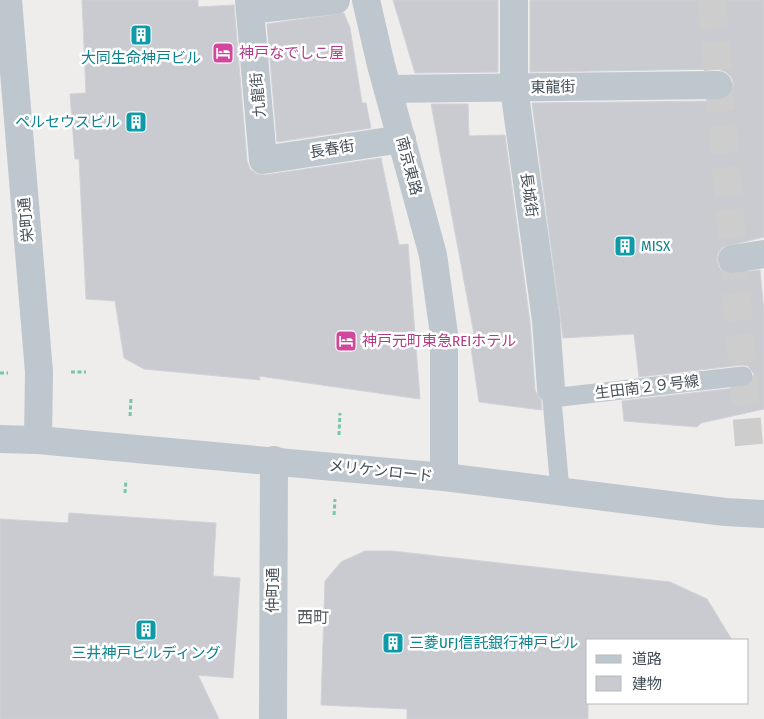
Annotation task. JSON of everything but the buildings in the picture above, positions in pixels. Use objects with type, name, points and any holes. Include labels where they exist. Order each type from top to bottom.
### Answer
[{"type":"street","name":"栄町通","points":[[8,0],[38,372],[38,440]]},
{"type":"street","points":[[249,5],[336,0]]},
{"type":"street","name":"南京東路","points":[[366,0],[433,255],[444,340],[444,477]]},
{"type":"street","name":"長城街","points":[[514,0],[514,88],[546,320],[551,394]]},
{"type":"street","name":"九龍街","points":[[249,5],[264,160]]},
{"type":"street","name":"東龍街","points":[[388,89],[718,85]]},
{"type":"street","name":"長春街","points":[[264,160],[402,139]]},
{"type":"street","points":[[732,259],[764,254]]},
{"type":"street","name":"メリケンロード","points":[[0,440],[38,440],[274,460],[444,477],[725,512],[763,522]]},
{"type":"street","name":"仲町通","points":[[273,719],[274,460]]},
{"type":"lane","name":"生田南２９号線","points":[[551,394],[743,376]]},
{"type":"lane","points":[[551,394],[560,490]]},
{"type":"tunnel","points":[[712,0],[749,445]]},
{"type":"place","name":"大同生命神戸ビル","points":[[141,35]]},
{"type":"place","name":"神戸なでしこ屋","points":[[223,53]]},
{"type":"place","name":"ペルセウスビル","points":[[136,122]]},
{"type":"place","name":"MISX","points":[[625,246]]},
{"type":"place","name":"神戸元町東急REIホテル","points":[[346,341]]},
{"type":"place","name":"三井神戸ビルディング","points":[[146,630]]},
{"type":"place","name":"三菱UFJ信託銀行神戸ビル","points":[[393,643]]},
{"type":"district","name":"西町","points":[[313,617]]}]
